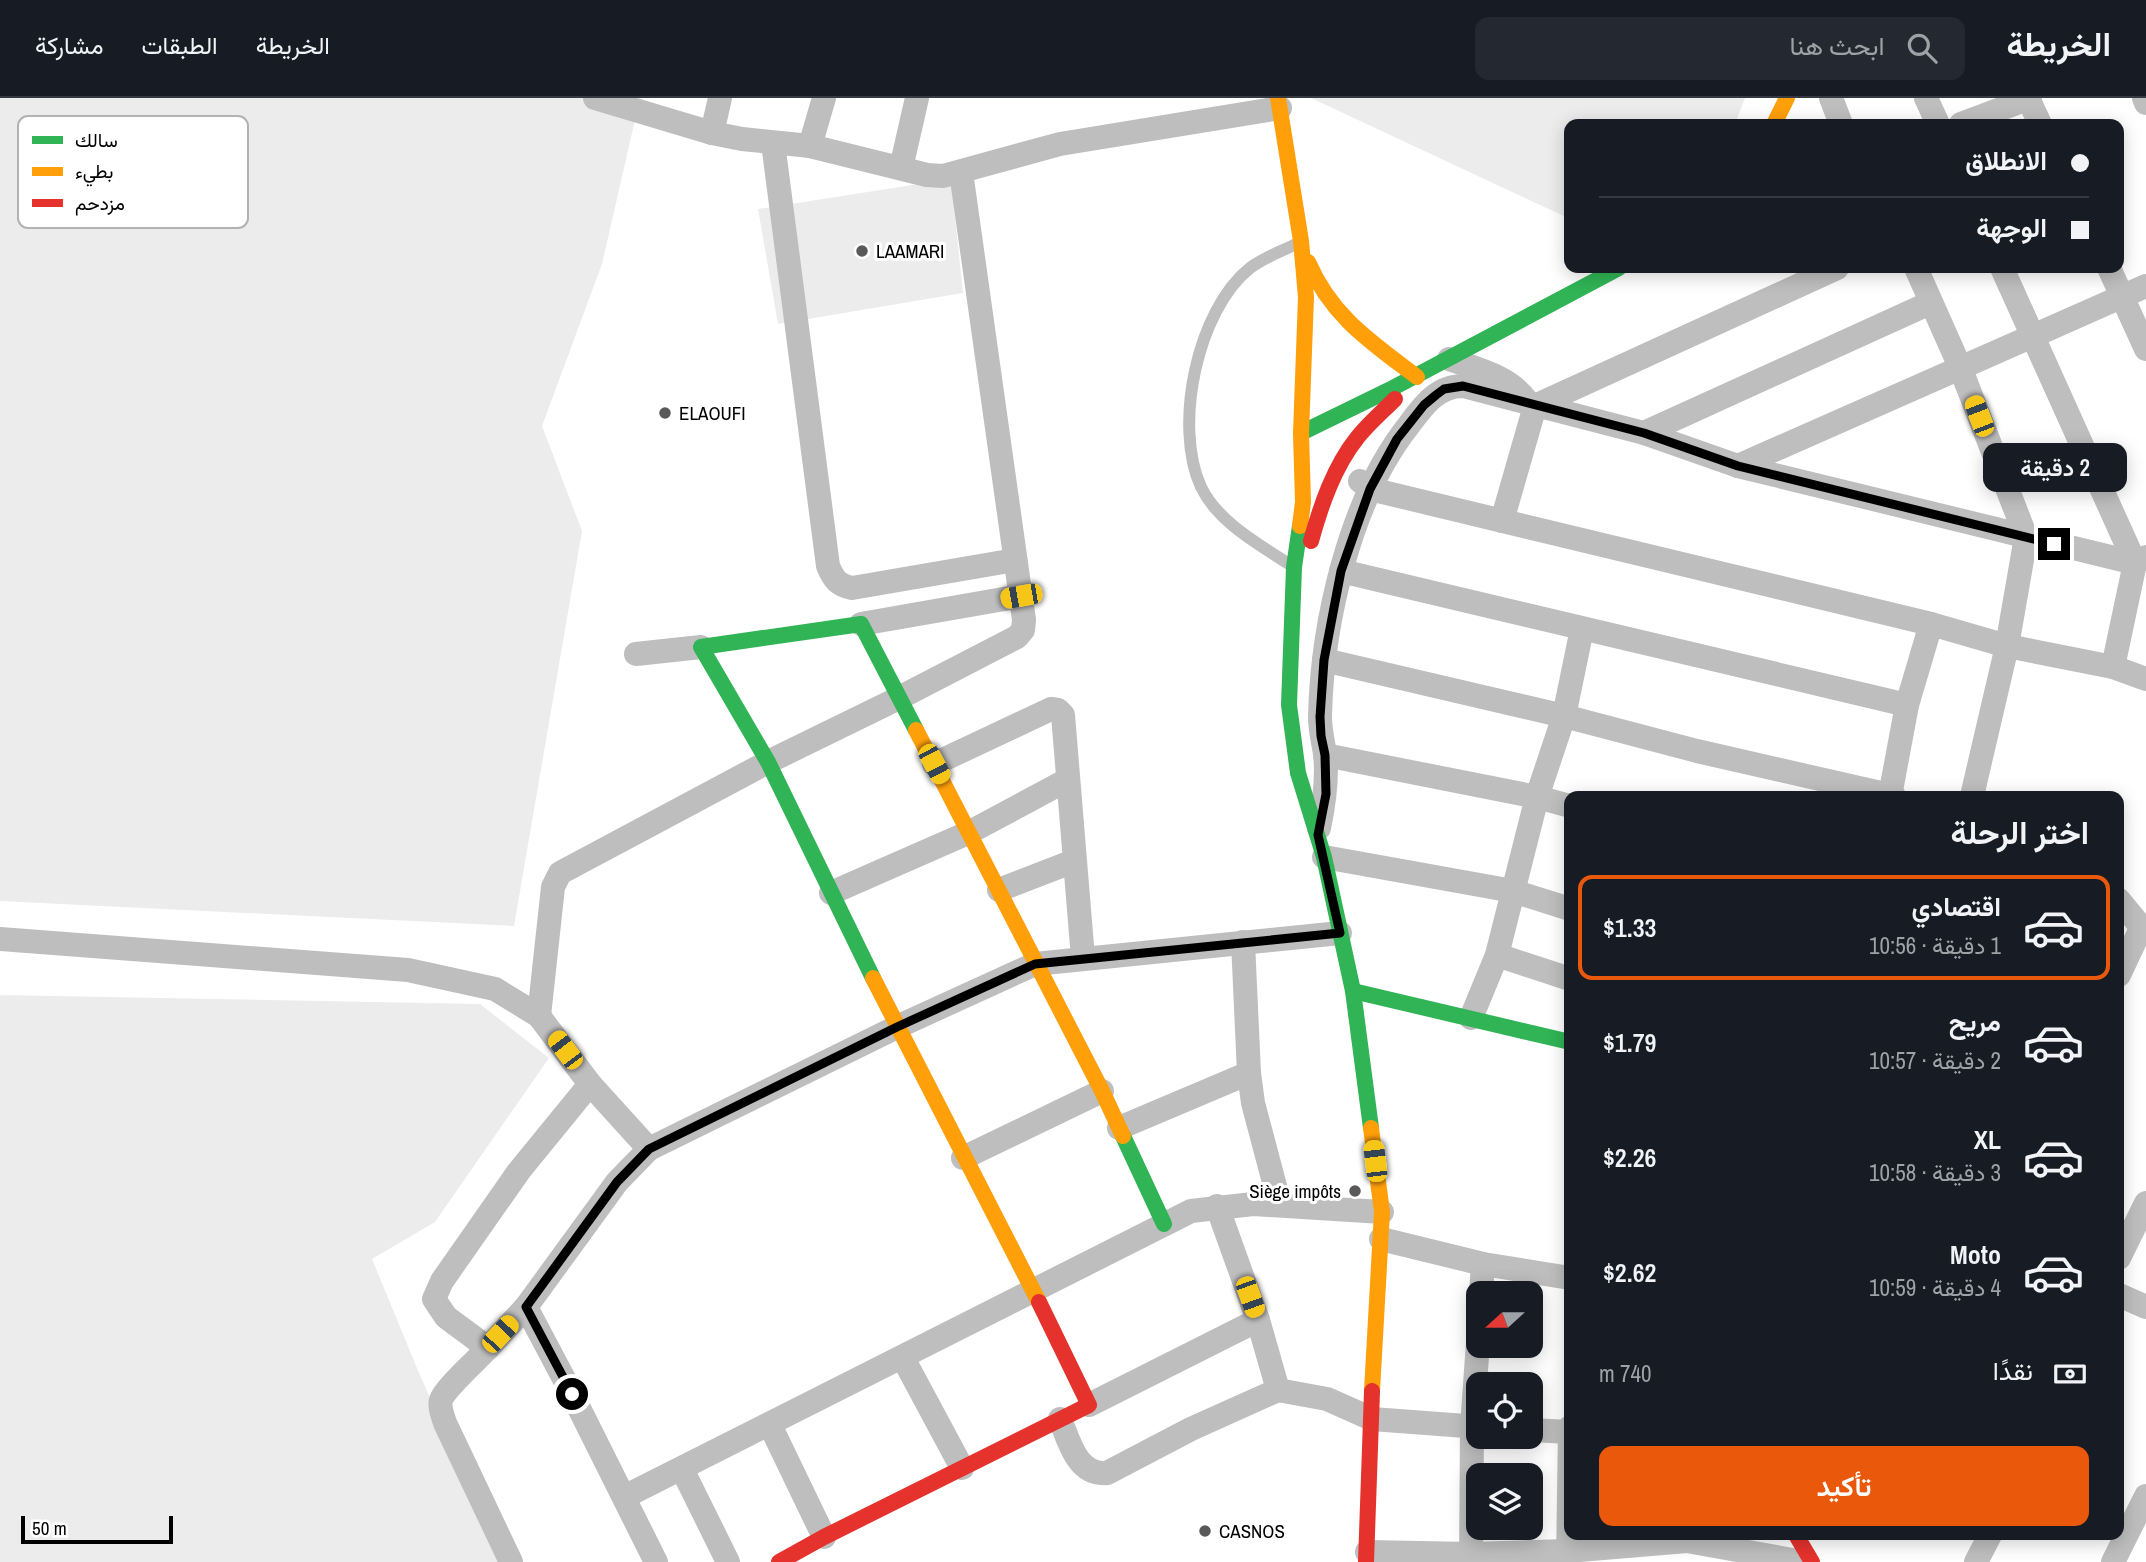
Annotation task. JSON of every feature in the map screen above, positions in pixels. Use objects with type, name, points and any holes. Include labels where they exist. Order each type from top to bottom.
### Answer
[{"type":"street","points":[[594,98],[645,105],[712,133],[810,146],[927,175],[943,176],[1060,144],[1279,103],[1301,241],[1306,297],[1301,433],[1303,502],[1294,567],[1289,705],[1298,773],[1321,846],[1353,991],[1382,1212],[1375,1311],[1366,1557],[1471,1558],[1687,1552],[1804,1562]]},
{"type":"street","points":[[712,133],[720,98]]},
{"type":"street","points":[[810,146],[824,98]]},
{"type":"street","points":[[901,168],[917,98]]},
{"type":"street","points":[[1776,119],[1787,98]]},
{"type":"street","points":[[1831,98],[1839,119]]},
{"type":"street","points":[[1926,98],[1936,119]]},
{"type":"street","points":[[1974,119],[2028,98],[2038,119]]},
{"type":"street","points":[[2144,98],[2146,103]]},
{"type":"street","points":[[774,143],[828,566],[833,578],[841,586],[852,588],[1015,560]]},
{"type":"street","points":[[539,1016],[553,887],[560,873],[768,762],[1017,638],[1023,631],[1021,596],[961,172]]},
{"type":"street","points":[[1301,241],[1316,284],[1329,304],[1355,330],[1418,377]]},
{"type":"street","points":[[1301,433],[1352,411],[1418,377],[1610,273]]},
{"type":"street","points":[[1532,405],[1826,273]]},
{"type":"street","points":[[1918,273],[1960,367],[2026,537],[2007,646],[1973,791]]},
{"type":"street","points":[[2004,273],[2141,560],[2113,667]]},
{"type":"street","points":[[2112,273],[2146,349]]},
{"type":"street","points":[[1738,466],[2146,286]]},
{"type":"street","points":[[1644,433],[1930,303]]},
{"type":"street","points":[[1449,359],[1500,378],[1520,391],[1532,405]]},
{"type":"street","points":[[1293,614],[1315,525],[1340,465],[1356,439],[1418,377]]},
{"type":"street","points":[[1321,846],[1326,794],[1320,717],[1324,660],[1341,571],[1370,489],[1397,439],[1424,405],[1444,389],[1463,386],[1644,433],[1738,466],[2026,537],[2141,560]]},
{"type":"street","points":[[1502,521],[1532,405]]},
{"type":"street","points":[[1340,465],[1370,489],[1931,624],[2007,646],[2113,667],[2146,679]]},
{"type":"street","points":[[1341,571],[1907,705]]},
{"type":"street","points":[[636,654],[860,624],[1021,596]]},
{"type":"street","points":[[860,624],[1102,1091],[1164,1224]]},
{"type":"street","points":[[1893,791],[1907,705],[1931,624]]},
{"type":"street","points":[[1471,1018],[1497,955],[1537,797],[1563,716],[1582,629]]},
{"type":"street","points":[[701,647],[768,762],[897,1027],[1034,1291],[1088,1405]]},
{"type":"street","points":[[1324,660],[1870,791]]},
{"type":"street","points":[[934,764],[1051,709],[1058,710],[1063,715],[1083,958]]},
{"type":"street","points":[[1325,755],[1564,804]]},
{"type":"street","points":[[831,893],[970,832],[1067,780]]},
{"type":"street","points":[[1321,846],[1513,891],[1564,907]]},
{"type":"street","points":[[999,890],[1074,861]]},
{"type":"street","points":[[2124,906],[2144,929],[2124,966]]},
{"type":"street","points":[[510,1562],[445,1423],[441,1400],[526,1307],[617,1182],[649,1149],[897,1027],[1035,964],[1340,933]]},
{"type":"street","points":[[0,939],[408,970],[495,989],[539,1016],[590,1084],[649,1149]]},
{"type":"street","points":[[1243,942],[1249,1073],[1253,1103],[1280,1205]]},
{"type":"street","points":[[1497,955],[1564,977]]},
{"type":"street","points":[[1353,991],[1564,1039]]},
{"type":"street","points":[[1119,1128],[1249,1073]]},
{"type":"street","points":[[488,1348],[446,1317],[434,1299],[436,1291],[519,1171],[590,1084]]},
{"type":"street","points":[[963,1158],[1102,1091]]},
{"type":"street","points":[[2124,1248],[2146,1202]]},
{"type":"street","points":[[624,1497],[1191,1210],[1217,1206],[1280,1205],[1382,1212]]},
{"type":"street","points":[[1217,1206],[1258,1320],[1278,1390]]},
{"type":"street","points":[[1381,1239],[1483,1264],[1564,1277]]},
{"type":"street","points":[[1482,1281],[1483,1264]]},
{"type":"street","points":[[2124,1297],[2146,1307]]},
{"type":"street","points":[[526,1307],[656,1562]]},
{"type":"street","points":[[779,1562],[1258,1320]]},
{"type":"street","points":[[903,1358],[961,1468]]},
{"type":"street","points":[[1060,1419],[1082,1465],[1097,1474],[1107,1473],[1278,1390],[1327,1399],[1372,1419],[1466,1426]]},
{"type":"street","points":[[770,1425],[824,1537]]},
{"type":"street","points":[[1543,1431],[1564,1432]]},
{"type":"street","points":[[1471,1558],[1474,1449]]},
{"type":"street","points":[[682,1469],[728,1562]]},
{"type":"street","points":[[2113,1562],[2146,1496]]},
{"type":"street","points":[[1799,1540],[1812,1562]]},
{"type":"street","points":[[1978,1561],[1988,1540]]},
{"type":"lane","points":[[1294,567],[1250,540],[1217,510],[1201,487],[1190,439],[1189,417],[1203,337],[1219,306],[1250,268],[1301,241]]},
{"type":"shaded area","points":[[0,98],[640,98],[602,264],[542,426],[582,531],[514,926],[0,901]]},
{"type":"shaded area","points":[[1311,98],[1745,98],[1737,119],[1564,119],[1564,216]]},
{"type":"shaded area","name":"LAAMARI","points":[[951,179],[963,293],[778,324],[758,209]]},
{"type":"shaded area","points":[[0,995],[480,1004],[549,1058],[435,1222],[372,1259],[419,1373],[504,1562],[0,1562]]},
{"type":"traffic: fast","points":[[1301,433],[1389,390],[1610,273]]},
{"type":"traffic: fast","points":[[1300,526],[1294,567],[1289,705],[1298,773],[1324,857],[1353,991],[1371,1128]]},
{"type":"traffic: fast","points":[[873,978],[768,762],[701,647],[861,624],[916,730]]},
{"type":"traffic: fast","points":[[1353,991],[1564,1041]]},
{"type":"traffic: fast","points":[[1123,1136],[1164,1224]]},
{"type":"traffic: slow","points":[[1278,98],[1301,241],[1306,297],[1301,433],[1303,502],[1300,526]]},
{"type":"traffic: slow","points":[[1776,119],[1787,98]]},
{"type":"traffic: slow","points":[[1308,262],[1329,298],[1354,327],[1417,377]]},
{"type":"traffic: slow","points":[[916,730],[1123,1136]]},
{"type":"traffic: slow","points":[[873,978],[1039,1302]]},
{"type":"traffic: slow","points":[[1371,1128],[1382,1212],[1372,1391]]},
{"type":"traffic: jam","points":[[1311,541],[1324,500],[1349,449],[1395,399]]},
{"type":"traffic: jam","points":[[779,1562],[1089,1405],[1039,1302]]},
{"type":"traffic: jam","points":[[1366,1562],[1372,1391]]},
{"type":"traffic: jam","points":[[1799,1540],[1812,1562]]},
{"type":"place","name":"LAAMARI","points":[[862,251]]},
{"type":"place","name":"ELAOUFI","points":[[665,413]]},
{"type":"place","name":"Siège impôts","points":[[1355,1191]]},
{"type":"place","name":"CASNOS","points":[[1205,1531]]},
{"type":"route","points":[[572,1394],[526,1307],[584,1224],[617,1182],[649,1149],[897,1027],[1035,964],[1340,933],[1318,835],[1326,794],[1320,717],[1324,660],[1341,571],[1358,517],[1397,439],[1424,405],[1444,389],[1463,386],[1644,433],[1738,466],[2054,544]]}]
